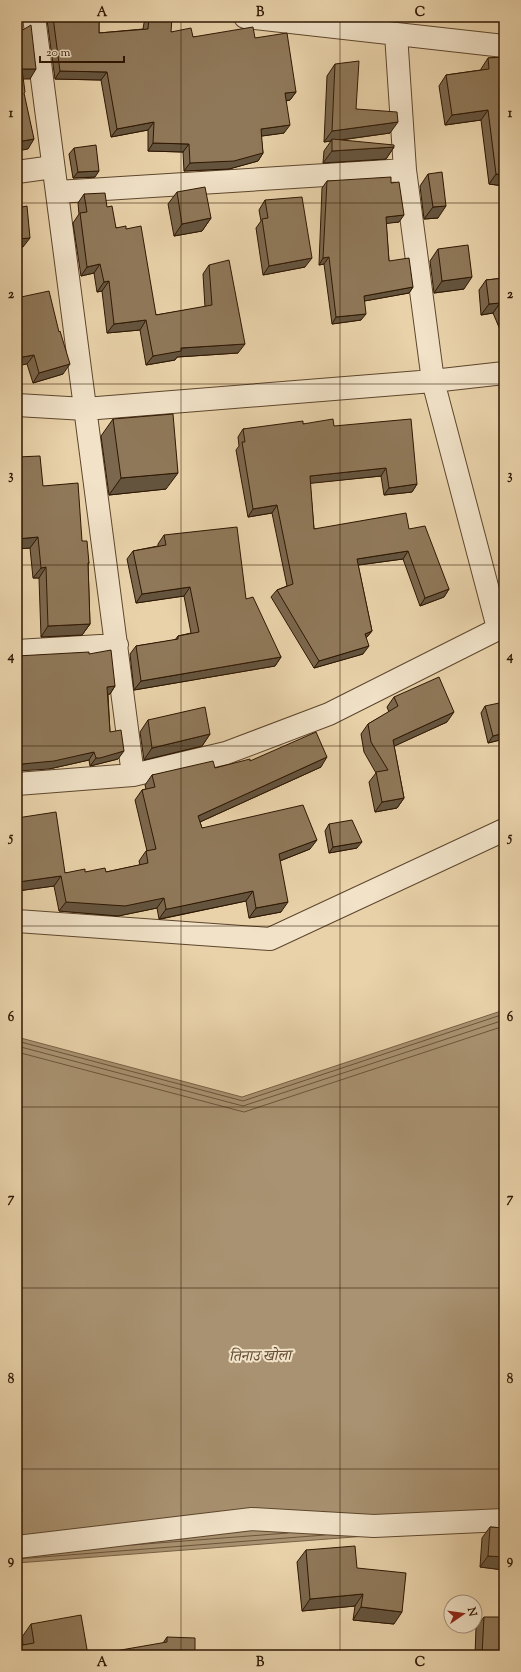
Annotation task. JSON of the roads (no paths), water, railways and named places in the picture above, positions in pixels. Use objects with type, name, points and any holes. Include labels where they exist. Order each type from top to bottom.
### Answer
[{"type":"street","points":[[34,17],[133,774]]},
{"type":"street","points":[[245,17],[504,46]]},
{"type":"street","points":[[17,784],[133,774],[226,753],[329,714],[501,627],[433,381],[405,170],[396,34]]},
{"type":"street","points":[[17,172],[53,167]]},
{"type":"street","points":[[57,192],[405,170]]},
{"type":"street","points":[[17,405],[85,409],[433,381],[504,373]]},
{"type":"street","points":[[17,651],[116,645]]},
{"type":"street","points":[[17,921],[270,938],[504,830]]},
{"type":"street","points":[[17,1547],[252,1519],[374,1526],[504,1520]]},
{"type":"water","name":"तिनाउ खोला","points":[[504,1010],[504,1523],[483,1527],[17,1563],[17,1037],[242,1097]]}]
